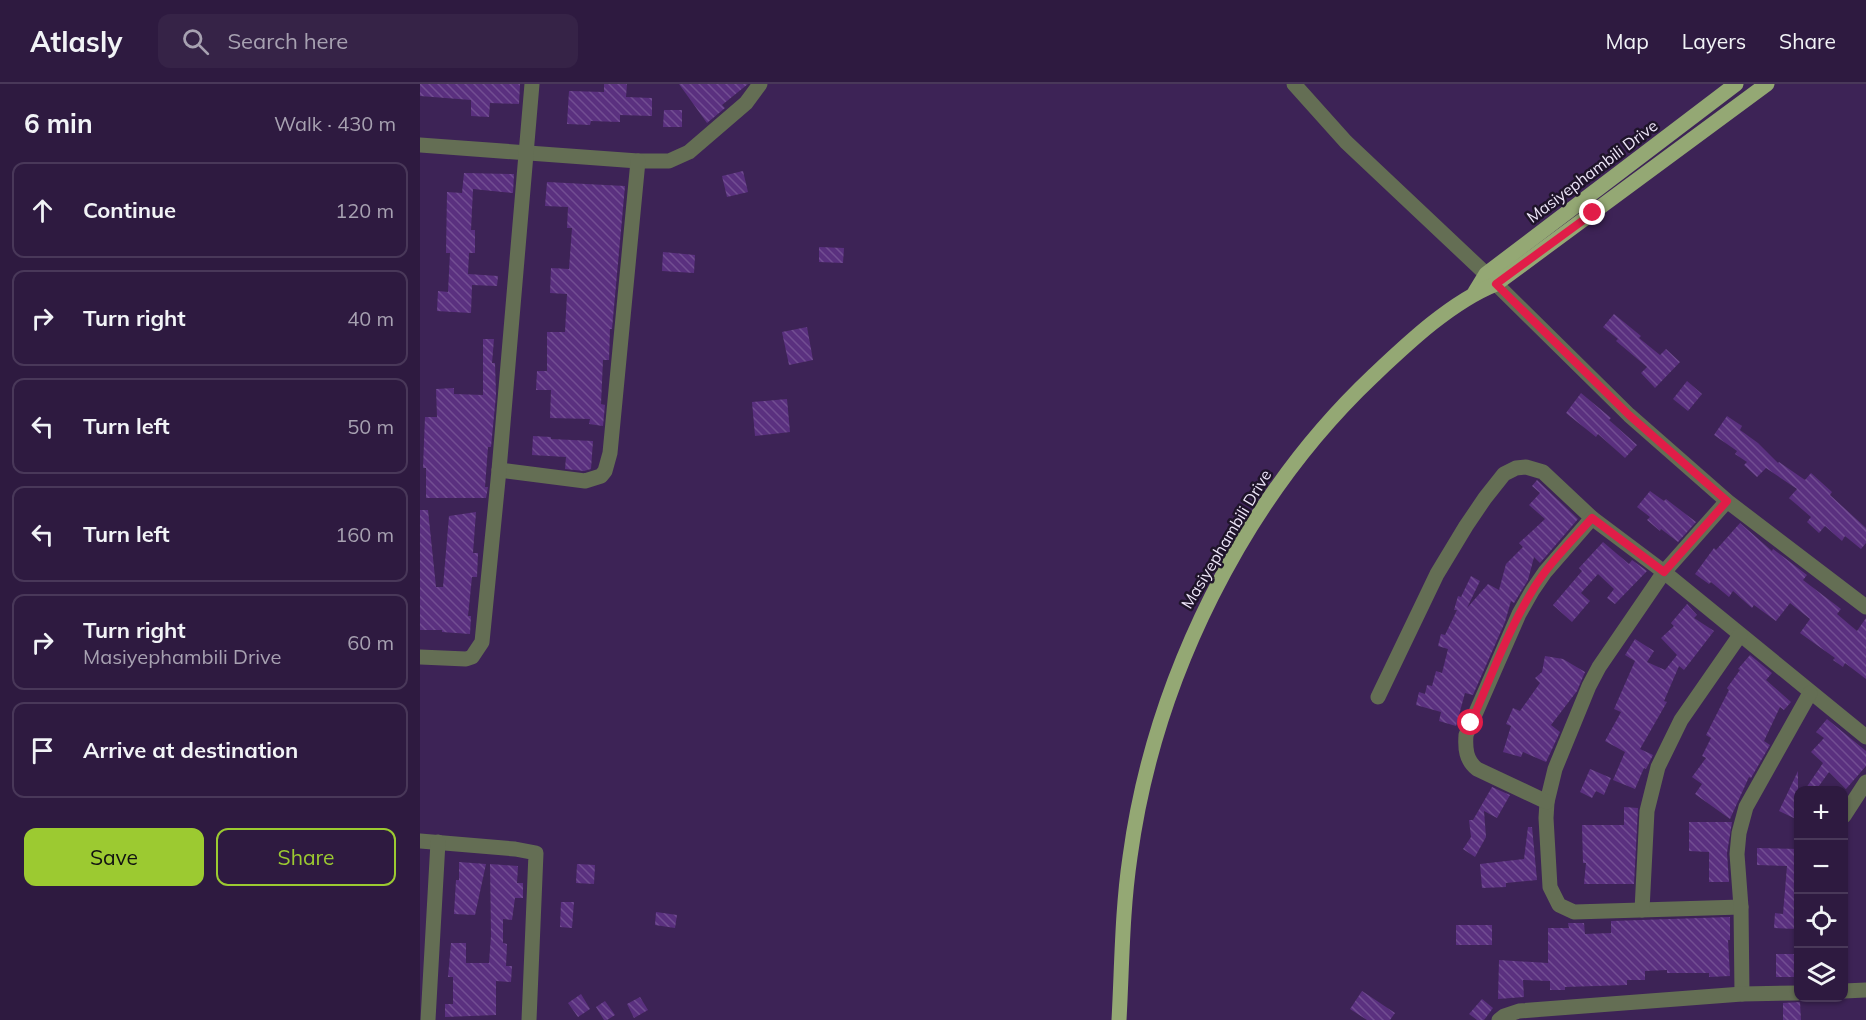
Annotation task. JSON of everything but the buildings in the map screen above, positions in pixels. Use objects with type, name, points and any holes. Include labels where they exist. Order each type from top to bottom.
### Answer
[{"type":"main road","name":"Masiyephambili Drive","points":[[1119,1020],[1130,856],[1144,780],[1165,707],[1197,622],[1223,573],[1272,493],[1315,436],[1399,351],[1736,84]]},
{"type":"main road","name":"Masiyephambili Drive","points":[[1491,279],[1767,84]]},
{"type":"street","points":[[420,657],[466,659],[472,657],[479,648],[484,630],[532,84]]},
{"type":"street","points":[[420,145],[638,161],[669,161],[689,152],[746,103],[760,84]]},
{"type":"street","points":[[1294,84],[1354,150],[1491,279],[1629,415],[1727,501],[1866,607]]},
{"type":"street","points":[[499,470],[585,481],[601,476],[605,471],[610,453],[638,161]]},
{"type":"street","points":[[1378,697],[1437,574],[1485,498],[1504,474],[1516,468],[1526,467],[1543,472],[1592,518],[1664,572],[1866,737]]},
{"type":"street","points":[[1727,501],[1664,572],[1599,667],[1555,769],[1547,802],[1550,887],[1559,905],[1574,912],[1741,907]]},
{"type":"street","points":[[1547,802],[1477,769],[1471,764],[1465,747],[1466,735],[1514,625],[1532,591],[1545,572],[1592,518]]},
{"type":"street","points":[[1642,910],[1647,811],[1658,767],[1673,733],[1740,635]]},
{"type":"street","points":[[1742,994],[1741,907],[1737,854],[1739,833],[1746,807],[1810,693]]},
{"type":"street","points":[[1848,810],[1866,782]]},
{"type":"street","points":[[420,841],[515,849],[536,853],[529,1020]]},
{"type":"street","points":[[428,1020],[438,842]]},
{"type":"street","points":[[1848,991],[1866,990]]},
{"type":"street","points":[[1499,1020],[1519,1011],[1742,994],[1794,993]]},
{"type":"route","points":[[1471,723],[1519,614],[1532,591],[1545,572],[1592,518],[1664,572],[1727,501],[1629,415],[1496,284],[1593,213]]}]
